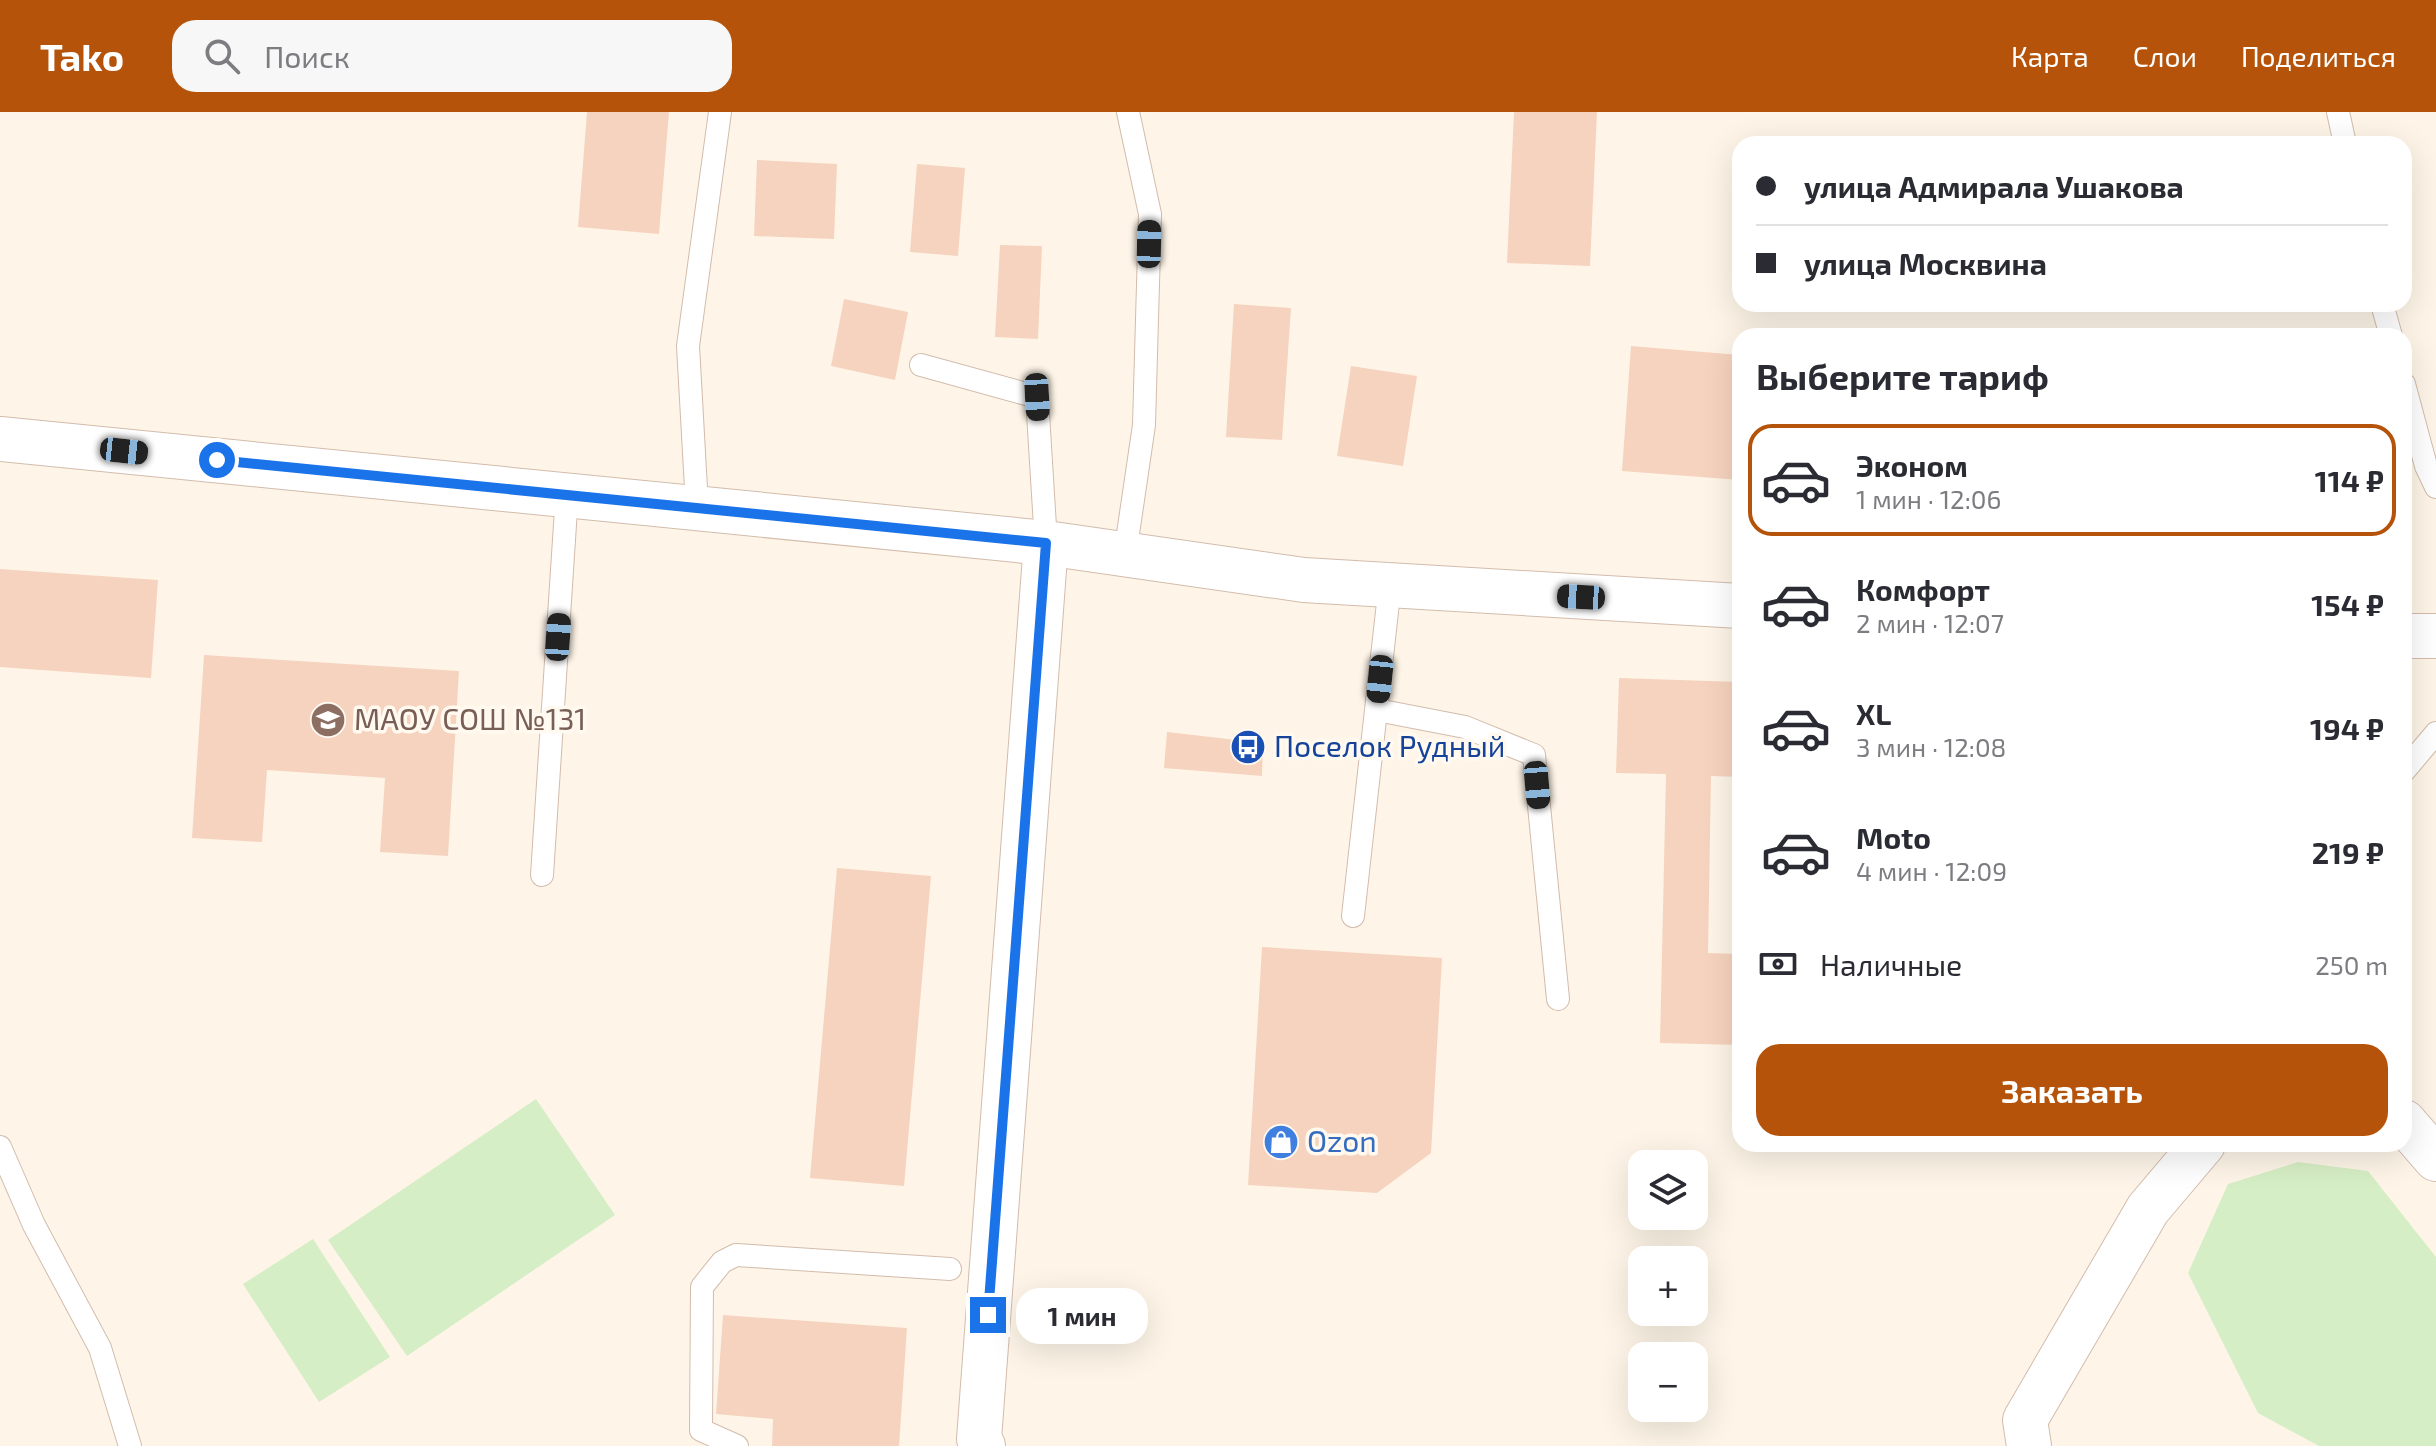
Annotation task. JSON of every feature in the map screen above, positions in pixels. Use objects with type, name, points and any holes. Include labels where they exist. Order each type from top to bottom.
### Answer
[{"type":"street","points":[[0,439],[1046,543],[1304,580],[1732,606]]},
{"type":"street","points":[[983,1446],[979,1439],[980,1423],[1046,543]]},
{"type":"street","points":[[2412,636],[2436,636]]},
{"type":"street","points":[[2412,1131],[2436,1159]]},
{"type":"street","points":[[2029,1446],[2025,1420],[2148,1209],[2196,1152]]},
{"type":"lane","points":[[697,506],[688,346],[720,112]]},
{"type":"lane","points":[[2338,112],[2343,136]]},
{"type":"lane","points":[[1125,554],[1144,425],[1150,214],[1131,116]]},
{"type":"lane","points":[[921,365],[1037,397],[1046,543]]},
{"type":"lane","points":[[2412,414],[2426,466],[2436,487]]},
{"type":"lane","points":[[542,875],[567,494]]},
{"type":"lane","points":[[1353,916],[1390,585]]},
{"type":"lane","points":[[1377,710],[1465,727],[1534,755],[1558,999]]},
{"type":"lane","points":[[2412,762],[2436,733]]},
{"type":"lane","points":[[0,1147],[34,1225],[100,1348],[130,1446]]},
{"type":"lane","points":[[737,1446],[701,1430],[702,1287],[722,1262],[736,1255],[950,1269]]},
{"type":"green space","points":[[536,1099],[615,1215],[407,1356],[328,1240]]},
{"type":"green space","points":[[2298,1162],[2368,1171],[2436,1257],[2436,1446],[2319,1446],[2258,1413],[2188,1273],[2228,1184]]},
{"type":"green space","points":[[313,1239],[390,1357],[319,1402],[243,1284]]},
{"type":"building","points":[[587,112],[669,112],[659,234],[578,227]]},
{"type":"building","points":[[1514,112],[1597,112],[1590,266],[1507,263]]},
{"type":"building","points":[[757,160],[837,164],[834,239],[754,236]]},
{"type":"building","points":[[917,164],[965,168],[958,256],[910,252]]},
{"type":"building","points":[[1000,245],[1042,246],[1038,339],[995,337]]},
{"type":"building","points":[[844,299],[908,312],[895,380],[831,366]]},
{"type":"building","points":[[1234,304],[1291,308],[1282,440],[1226,437]]},
{"type":"building","points":[[1631,346],[1732,354],[1732,479],[1622,471]]},
{"type":"building","points":[[1351,366],[1417,376],[1403,466],[1337,456]]},
{"type":"building","points":[[0,569],[158,580],[151,678],[0,667]]},
{"type":"building","name":"МАОУ СОШ №131","points":[[204,655],[459,671],[448,856],[380,852],[385,778],[267,770],[262,842],[192,838]]},
{"type":"building","points":[[1619,678],[1732,682],[1732,777],[1711,776],[1708,953],[1732,954],[1732,1045],[1660,1043],[1666,774],[1616,773]]},
{"type":"building","points":[[1167,732],[1263,743],[1262,776],[1164,768]]},
{"type":"building","points":[[837,868],[931,876],[904,1186],[810,1178]]},
{"type":"building","points":[[1262,947],[1442,958],[1431,1153],[1377,1193],[1248,1185]]},
{"type":"building","points":[[723,1315],[907,1328],[899,1446],[772,1446],[773,1419],[716,1414]]},
{"type":"place","name":"МАОУ СОШ №131","points":[[328,720]]},
{"type":"place","name":"Поселок Рудный","points":[[1248,747]]},
{"type":"place","name":"Ozon","points":[[1281,1142]]},
{"type":"route","points":[[217,460],[664,502],[1046,543],[988,1315]]}]
